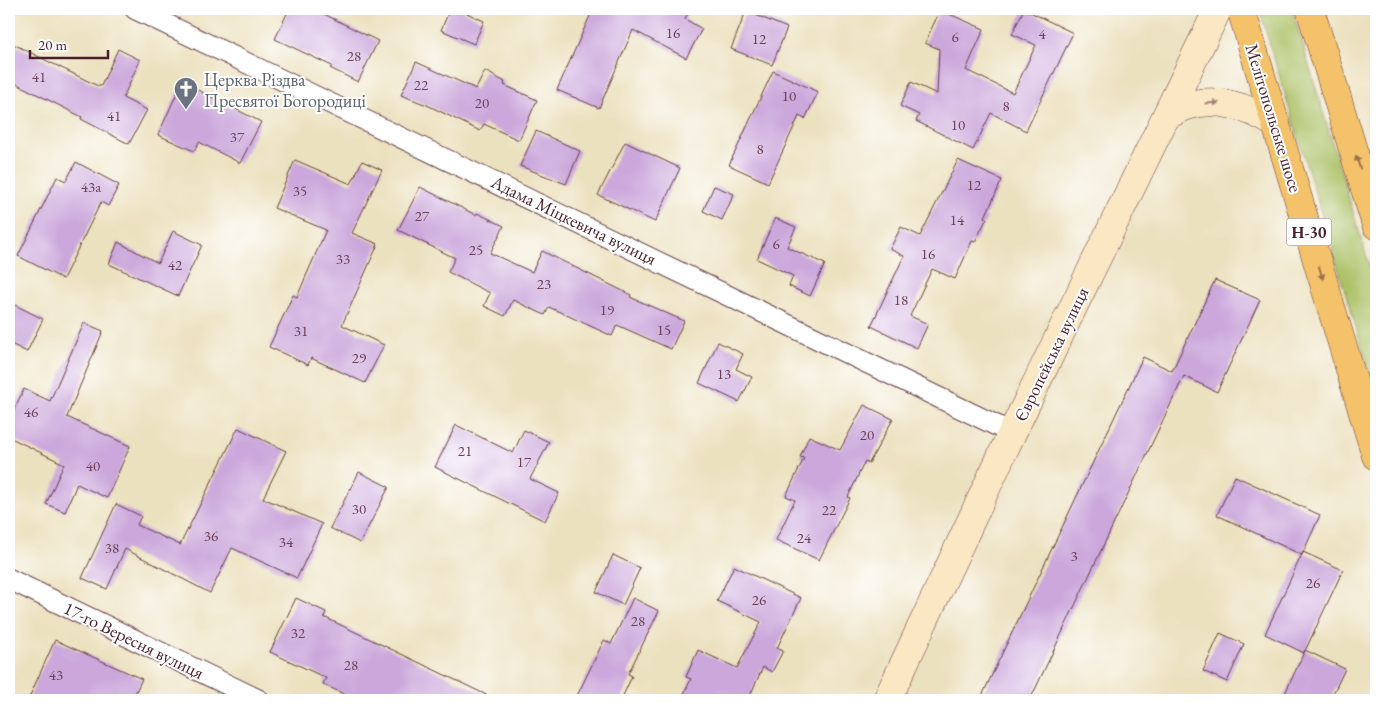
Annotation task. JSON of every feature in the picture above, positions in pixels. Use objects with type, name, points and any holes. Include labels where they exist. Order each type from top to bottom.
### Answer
[{"type":"main road","name":"Мелітопольське шосе","points":[[1241,9],[1376,456]]},
{"type":"main road","points":[[1310,9],[1376,225]]},
{"type":"street","name":"Адама Міцкевича вулиця","points":[[135,9],[1012,433]]},
{"type":"street","name":"Європейська вулиця","points":[[887,700],[1012,433],[1218,9]]},
{"type":"street","points":[[1166,116],[1188,106],[1217,102],[1239,106],[1256,112],[1276,124]]},
{"type":"street","name":"17-го Вересня вулиця","points":[[9,579],[259,700]]},
{"type":"green space","points":[[1259,9],[1292,9],[1376,288],[1376,393]]},
{"type":"building","points":[[289,9],[314,9],[378,41],[358,82],[330,68],[332,66],[275,39]]},
{"type":"building","points":[[450,9],[458,9],[484,21],[474,44],[441,30]]},
{"type":"building","points":[[593,9],[690,9],[685,19],[702,29],[686,58],[633,30],[599,108],[557,90]]},
{"type":"building","points":[[1024,9],[1073,33],[1026,131],[991,113],[973,150],[916,121],[919,115],[900,106],[911,82],[937,94],[939,49],[925,43],[940,10],[984,29],[966,70],[1013,93],[1036,45],[1012,34]]},
{"type":"building","points":[[746,11],[787,28],[772,65],[731,49]]},
{"type":"building","points":[[9,42],[98,86],[101,86],[118,49],[140,60],[123,98],[147,110],[129,144],[81,119],[82,117],[9,80]]},
{"type":"building","points":[[416,62],[476,89],[485,71],[505,82],[504,85],[537,100],[519,140],[484,124],[480,131],[427,105],[401,95]]},
{"type":"building","points":[[773,71],[818,92],[805,119],[799,116],[768,183],[729,165]]},
{"type":"building","points":[[182,82],[261,122],[240,163],[199,142],[194,151],[158,135]]},
{"type":"building","points":[[536,131],[580,151],[566,184],[520,166]]},
{"type":"building","points":[[625,142],[680,168],[655,222],[598,195]]},
{"type":"building","points":[[295,160],[351,184],[362,161],[382,170],[352,233],[378,244],[342,325],[384,345],[365,383],[311,358],[308,365],[269,347],[293,295],[297,297],[326,230],[274,208]]},
{"type":"building","points":[[958,160],[1002,180],[985,217],[987,218],[975,242],[972,241],[955,279],[932,269],[910,316],[928,324],[917,348],[871,326],[904,256],[890,249],[901,227],[920,236]]},
{"type":"building","points":[[76,162],[119,185],[108,206],[101,202],[63,279],[18,256],[57,177],[66,181]]},
{"type":"building","points":[[714,186],[734,194],[722,220],[703,211]]},
{"type":"building","points":[[420,187],[476,215],[477,213],[504,226],[490,253],[532,272],[542,251],[631,295],[630,297],[684,321],[671,349],[617,325],[612,336],[549,307],[545,315],[513,300],[505,316],[484,306],[490,293],[448,272],[455,258],[398,230]]},
{"type":"building","points":[[775,218],[796,227],[787,247],[825,264],[810,296],[789,286],[793,276],[757,259]]},
{"type":"building","points":[[173,231],[202,245],[178,296],[109,264],[118,242],[158,263]]},
{"type":"building","points":[[1215,280],[1260,300],[1217,392],[1184,376],[1030,700],[980,700],[1143,357],[1172,371]]},
{"type":"building","points":[[9,302],[43,319],[27,352],[9,343]]},
{"type":"building","points":[[84,323],[103,331],[67,417],[130,446],[107,498],[77,484],[65,512],[46,504],[64,464],[9,437],[9,420],[24,389],[50,401]]},
{"type":"building","points":[[718,342],[743,354],[736,369],[752,377],[739,402],[699,383]]},
{"type":"building","points":[[864,405],[893,419],[869,463],[865,461],[848,497],[850,498],[819,560],[776,540],[795,500],[786,496],[804,458],[800,457],[809,436],[840,450]]},
{"type":"building","points":[[456,425],[513,453],[524,430],[549,442],[530,479],[559,493],[545,521],[435,467]]},
{"type":"building","points":[[238,428],[286,451],[263,498],[322,524],[297,578],[232,548],[210,593],[125,549],[107,589],[82,578],[116,504],[141,516],[137,525],[180,545]]},
{"type":"building","points":[[359,472],[389,487],[360,543],[330,528]]},
{"type":"building","points":[[1235,476],[1320,515],[1302,555],[1217,515]]},
{"type":"building","points":[[1303,552],[1343,570],[1304,653],[1265,634]]},
{"type":"building","points":[[613,555],[640,568],[623,605],[596,592]]},
{"type":"building","points":[[734,566],[801,598],[777,648],[783,651],[772,672],[763,667],[748,700],[681,700],[691,679],[686,677],[698,650],[737,668],[761,622],[717,601]]},
{"type":"building","points":[[296,598],[326,612],[324,617],[497,700],[356,700],[323,684],[326,678],[270,652]]},
{"type":"building","points":[[633,598],[659,611],[628,674],[632,676],[621,700],[575,700],[604,640],[611,644]]},
{"type":"building","points":[[1220,633],[1244,644],[1227,682],[1203,671]]},
{"type":"building","points":[[55,640],[142,679],[132,700],[28,700]]},
{"type":"building","points":[[1305,650],[1345,669],[1330,700],[1282,700]]},
{"type":"place","name":"Церква Різдва Пресвятої Богородиці","points":[[186,110]]}]
